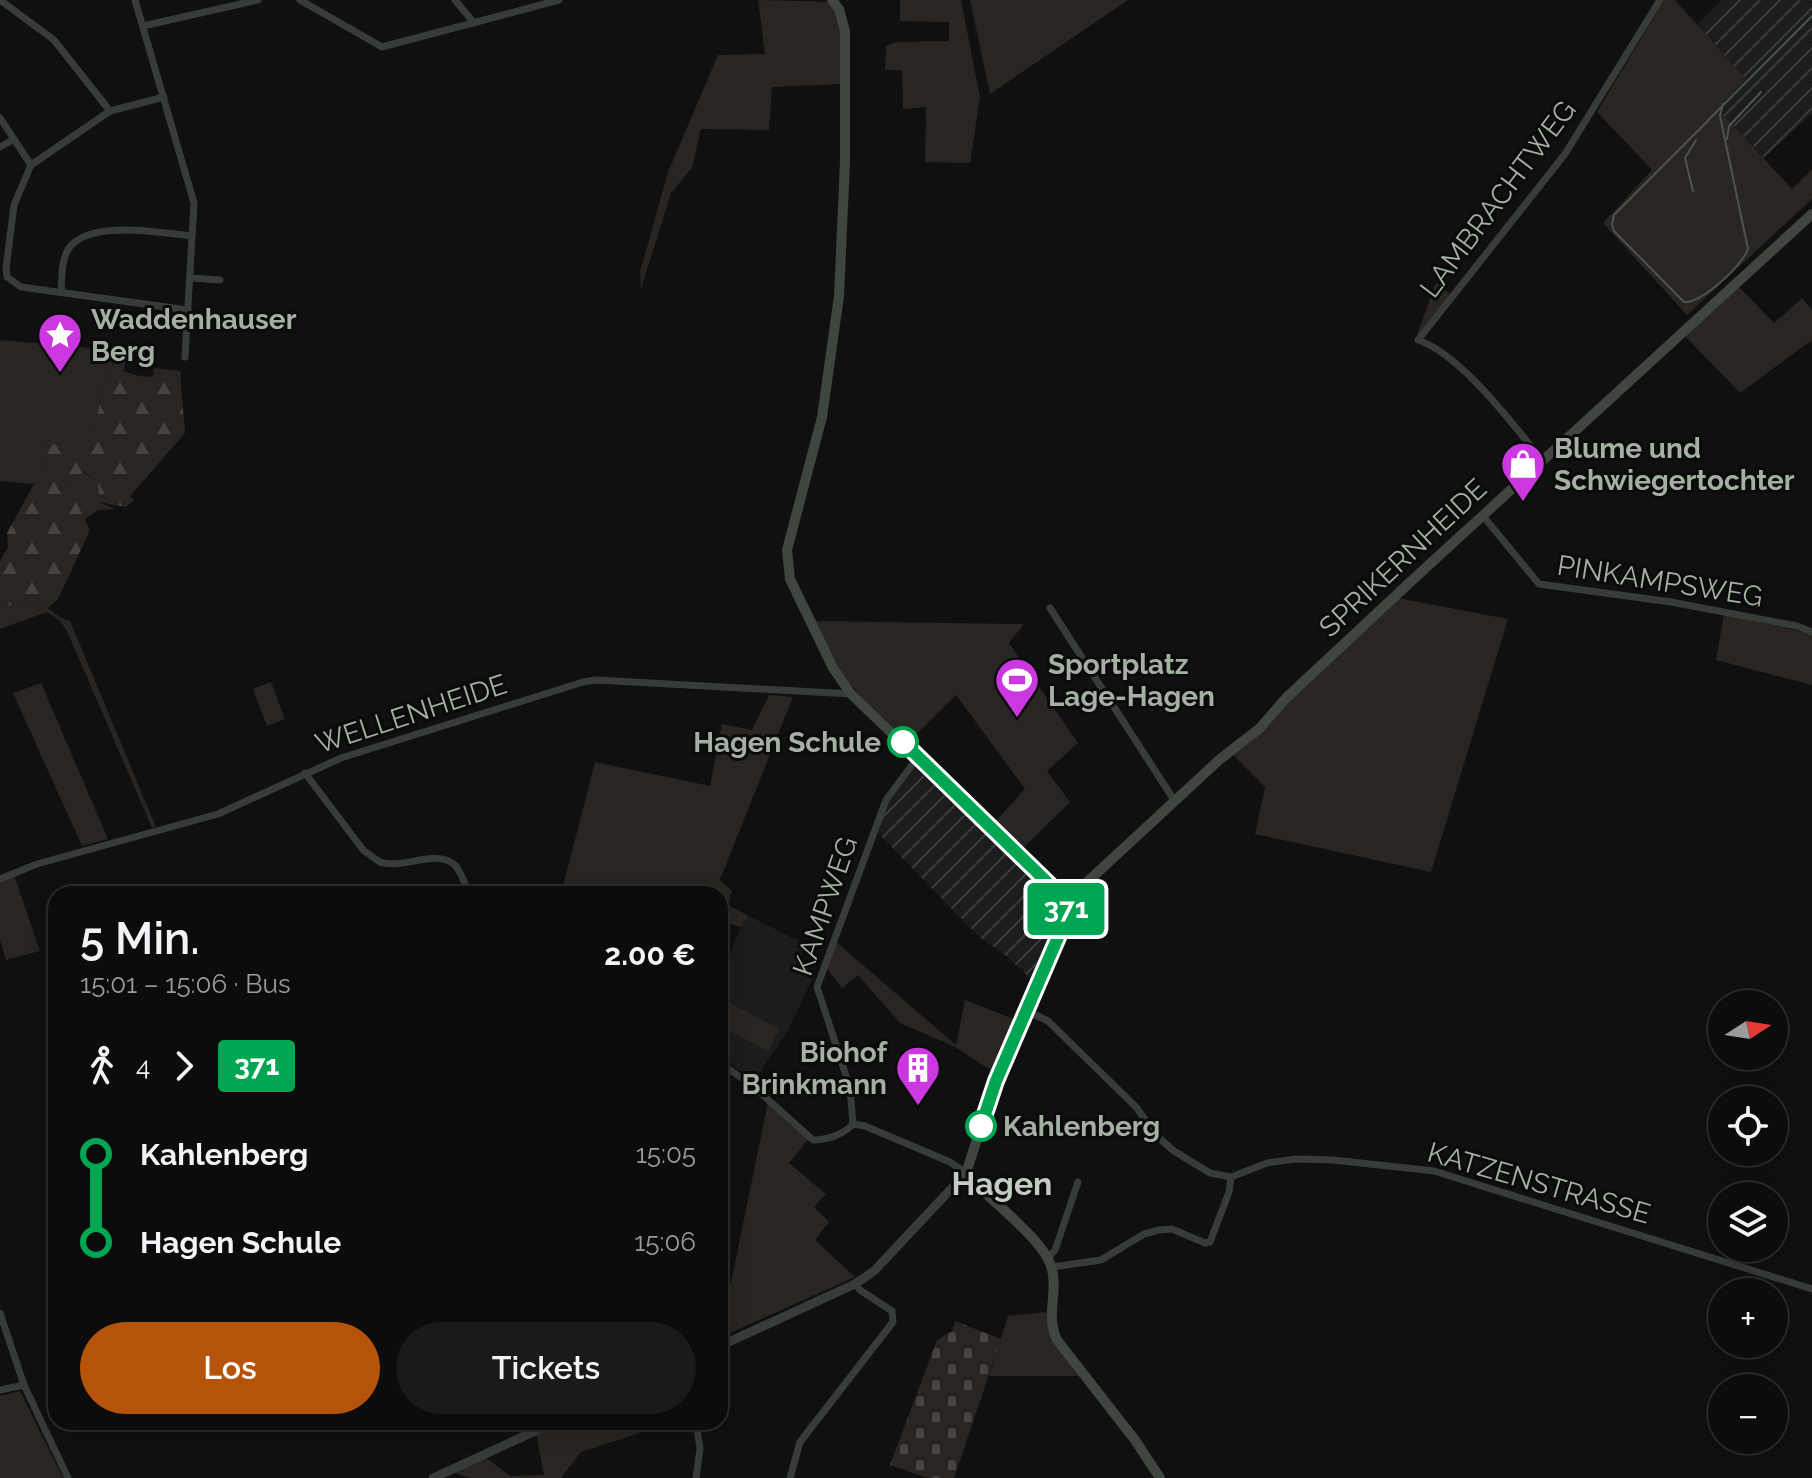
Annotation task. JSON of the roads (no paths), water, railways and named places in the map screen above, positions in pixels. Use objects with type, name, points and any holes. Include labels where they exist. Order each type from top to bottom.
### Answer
[{"type":"main road","points":[[832,0],[839,9],[845,31],[845,162],[839,296],[822,417],[787,550],[790,579],[833,668],[851,694],[1051,886],[1066,908],[1059,935],[996,1081],[966,1173],[1038,1244],[1050,1262],[1054,1283],[1051,1321],[1057,1340],[1135,1440],[1160,1478]]},
{"type":"main road","name":"SPRIKERNHEIDE","points":[[1066,908],[1085,884],[1174,800],[1260,728],[1286,698],[1812,214]]},
{"type":"street","points":[[0,0],[54,40],[110,111]]},
{"type":"street","points":[[135,0],[194,203],[185,357]]},
{"type":"street","points":[[143,26],[258,0]]},
{"type":"street","points":[[300,0],[382,47],[559,0]]},
{"type":"street","points":[[455,0],[474,23]]},
{"type":"street","name":"LAMBRACHTWEG","points":[[1543,461],[1462,368],[1418,340],[1565,154],[1660,0]]},
{"type":"street","points":[[164,97],[110,111],[31,165],[14,205],[7,277],[21,287],[188,310]]},
{"type":"street","points":[[0,118],[31,165]]},
{"type":"street","points":[[0,147],[14,139]]},
{"type":"street","points":[[61,291],[63,261],[70,247],[81,238],[109,230],[192,236]]},
{"type":"street","points":[[190,278],[220,280]]},
{"type":"street","name":"PINKAMPSWEG","points":[[1483,516],[1539,584],[1671,602],[1797,626],[1812,632]]},
{"type":"street","points":[[1050,608],[1174,800]]},
{"type":"street","name":"WELLENHEIDE","points":[[0,879],[37,864],[218,814],[341,758],[509,704],[596,680],[851,694]]},
{"type":"street","name":"KAMPWEG","points":[[853,1124],[850,1088],[817,987],[886,800],[918,757]]},
{"type":"street","points":[[305,773],[364,851],[372,857],[389,863],[441,859],[453,863],[466,886]]},
{"type":"street","points":[[1027,1011],[1048,1021],[1136,1107],[1151,1130],[1174,1151],[1200,1169],[1231,1177],[1229,1192],[1210,1242],[1205,1243],[1172,1229],[1159,1230],[1144,1234],[1101,1260],[1050,1262],[1078,1182]]},
{"type":"street","points":[[728,1069],[753,1086],[813,1140],[823,1140],[846,1131],[853,1124],[865,1126],[950,1162],[966,1173],[874,1271],[855,1284],[728,1343]]},
{"type":"street","name":"KATZENSTRASSE","points":[[1231,1177],[1267,1163],[1288,1159],[1333,1160],[1434,1171],[1812,1289]]},
{"type":"street","points":[[790,1478],[800,1442],[893,1322],[892,1311],[855,1284]]},
{"type":"street","points":[[0,1313],[24,1385],[68,1478]]},
{"type":"street","points":[[0,1390],[24,1385]]},
{"type":"street","points":[[433,1478],[538,1430]]},
{"type":"street","points":[[696,1478],[700,1449],[697,1430]]},
{"type":"tram line","points":[[1723,104],[1720,116],[1748,249],[1738,265],[1720,282],[1701,297],[1684,302],[1614,231],[1614,215],[1812,16]]},
{"type":"tram line","points":[[1727,139],[1729,126],[1761,92]]},
{"type":"tram line","points":[[1693,191],[1685,158],[1696,140]]},
{"type":"place","name":"Waddenhauser Berg","points":[[60,374]]},
{"type":"place","name":"Blume und Schwiegertochter","points":[[1523,503]]},
{"type":"place","name":"Sportplatz Lage-Hagen","points":[[1017,719]]},
{"type":"place","name":"Hagen Schule","points":[[903,742]]},
{"type":"place","name":"Biohof Brinkmann","points":[[918,1107]]},
{"type":"place","name":"Kahlenberg","points":[[981,1126]]},
{"type":"district","name":"Hagen","points":[[1002,1183]]}]
